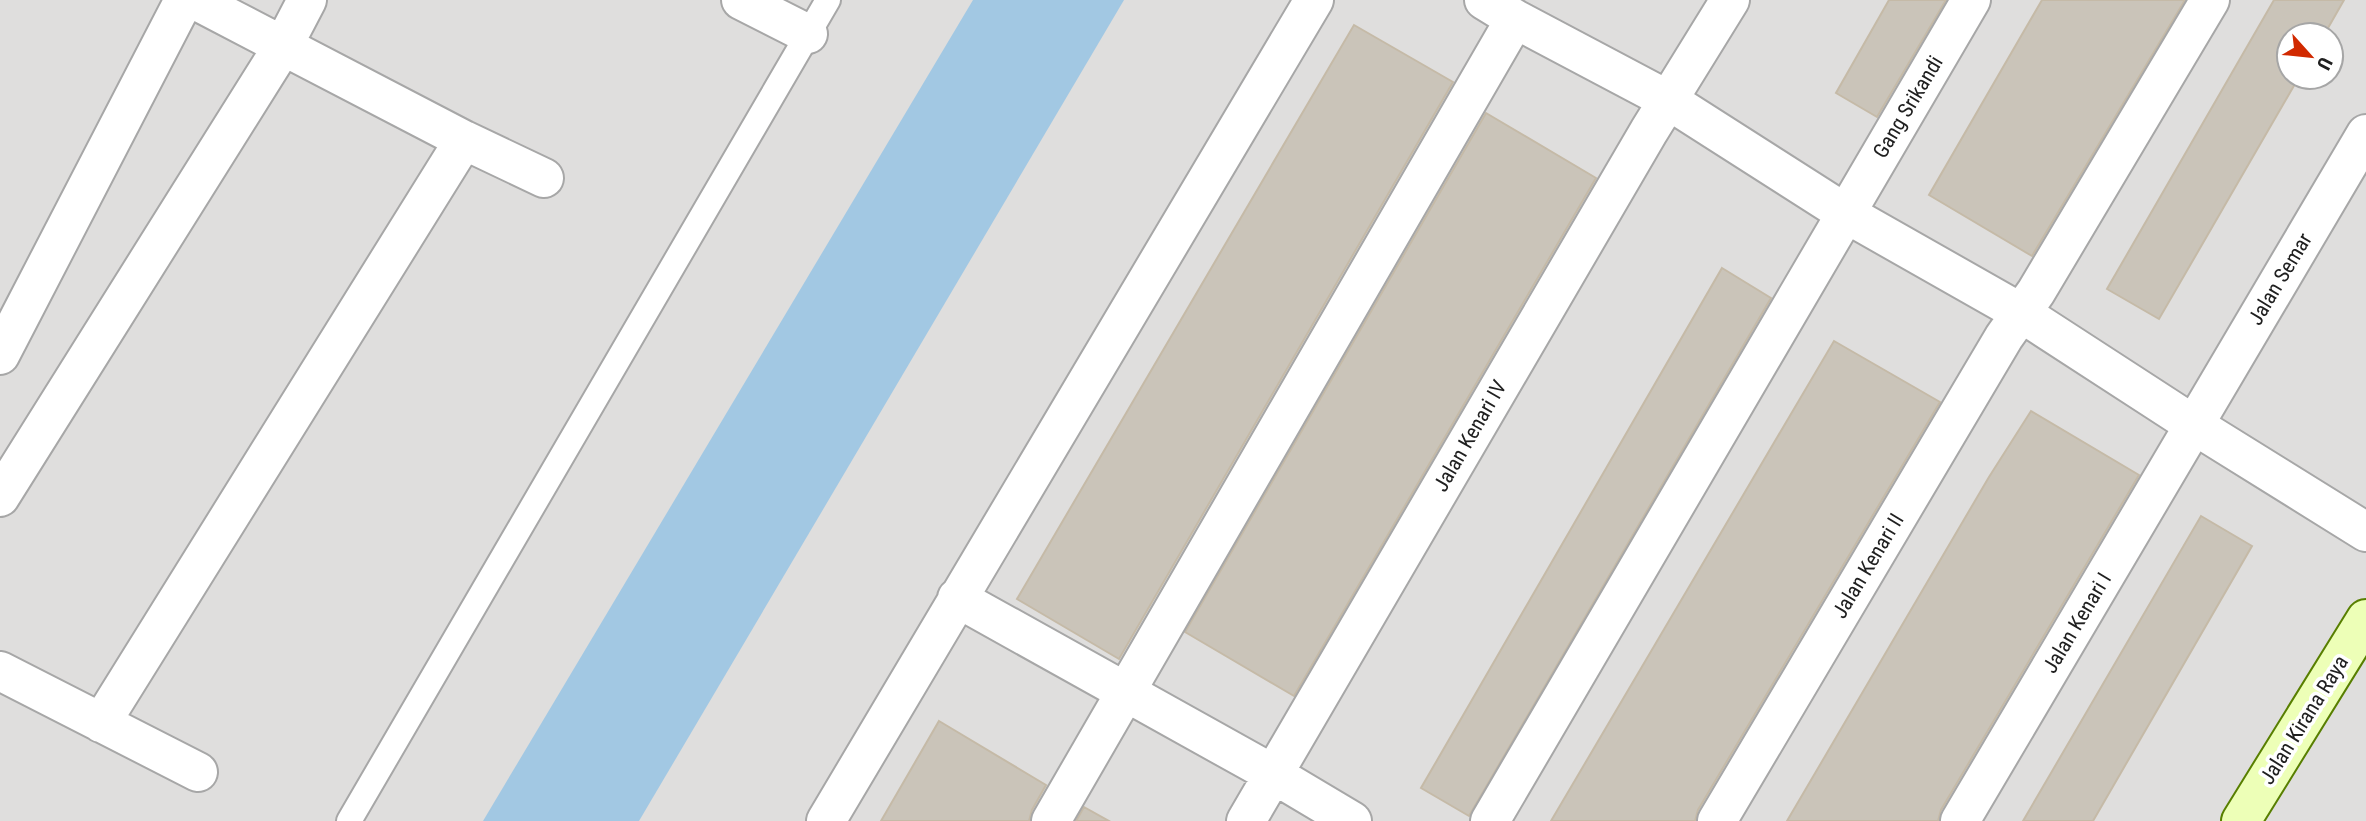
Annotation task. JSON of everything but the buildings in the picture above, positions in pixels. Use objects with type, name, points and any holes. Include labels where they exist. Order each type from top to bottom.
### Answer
[{"type":"street","points":[[0,355],[184,0]]},
{"type":"street","points":[[0,497],[283,46],[307,0]]},
{"type":"street","points":[[741,0],[808,34]]},
{"type":"street","points":[[826,821],[1314,0]]},
{"type":"street","name":"Jalan Kenari IV","points":[[1246,821],[1668,100],[1730,0]]},
{"type":"street","name":"Gang Srikandi","points":[[1490,821],[1971,0]]},
{"type":"street","name":"Jalan Kenari II","points":[[1717,821],[2004,337],[2023,314],[2210,0]]},
{"type":"street","points":[[214,4],[283,46],[464,140],[544,178]]},
{"type":"street","points":[[1051,821],[1125,692],[1499,10],[1668,100],[1845,213],[2023,314],[2366,532]]},
{"type":"street","name":"Jalan Semar","points":[[2194,425],[2366,134]]},
{"type":"street","points":[[101,723],[464,140]]},
{"type":"street","name":"Jalan Kenari I","points":[[1961,821],[2194,425]]},
{"type":"street","points":[[957,598],[1352,821]]},
{"type":"street","name":"Jalan Kirana Raya","points":[[2241,821],[2366,619]]},
{"type":"street","points":[[0,671],[198,772]]},
{"type":"lane","points":[[349,821],[828,0]]},
{"type":"shaded area","points":[[0,0],[2366,0],[2366,821],[0,821]]},
{"type":"water","points":[[973,0],[1124,0],[639,821],[483,821]]}]
